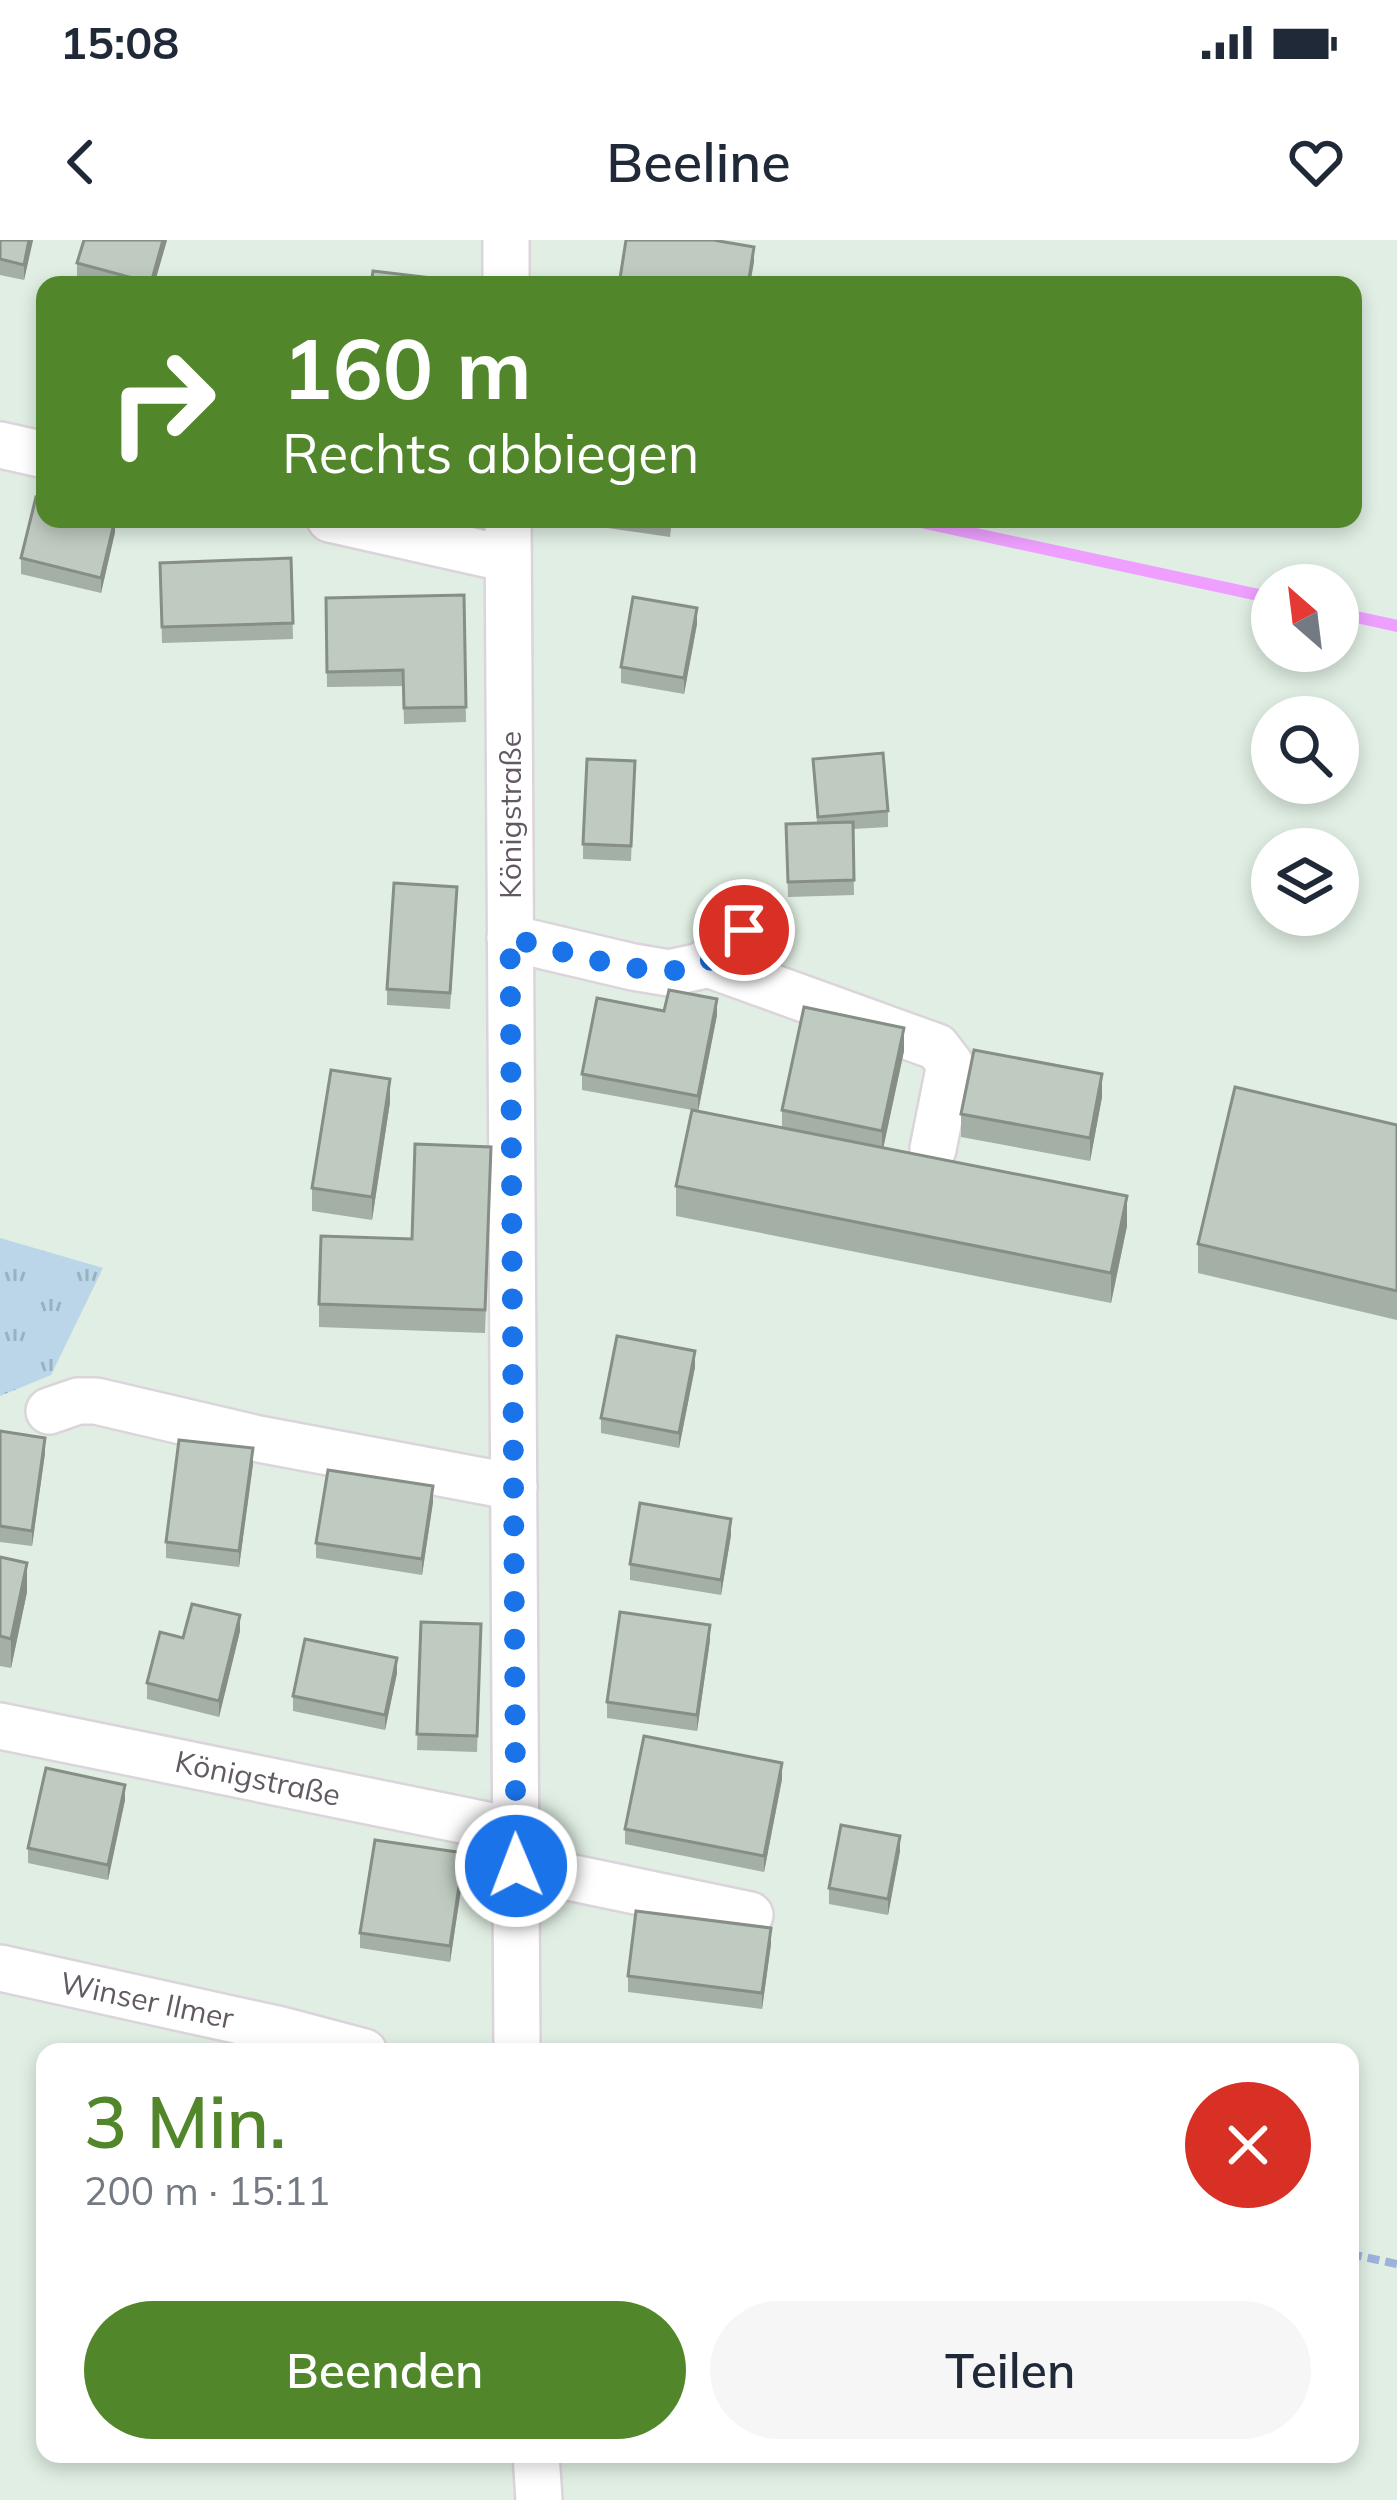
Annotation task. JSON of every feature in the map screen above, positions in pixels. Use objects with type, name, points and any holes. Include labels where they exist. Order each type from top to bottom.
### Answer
[{"type":"street","points":[[506,240],[506,276]]},
{"type":"street","points":[[0,445],[36,453]]},
{"type":"street","points":[[410,528],[508,539]]},
{"type":"street","name":"Königstraße","points":[[508,539],[517,2043]]},
{"type":"street","points":[[510,938],[669,973],[705,963],[761,911]]},
{"type":"street","points":[[705,963],[937,1047],[950,1064],[933,1149]]},
{"type":"street","points":[[49,1411],[78,1401],[96,1401],[254,1438],[514,1487]]},
{"type":"street","name":"Königstraße","points":[[0,1726],[516,1848]]},
{"type":"street","points":[[516,1848],[750,1915]]},
{"type":"street","name":"Winser Ilmer","points":[[0,1968],[330,2043]]},
{"type":"street","points":[[536,2463],[538,2500]]},
{"type":"path","points":[[1359,2256],[1397,2264]]},
{"type":"green space","points":[[0,1238],[103,1268],[51,1375],[0,1396]]},
{"type":"building","points":[[0,240],[29,240],[24,265],[0,259]]},
{"type":"building","points":[[84,240],[163,240],[153,276],[125,276],[77,263]]},
{"type":"building","points":[[626,240],[713,240],[754,247],[749,276],[620,276]]},
{"type":"building","points":[[373,271],[415,276],[372,276]]},
{"type":"building","points":[[36,497],[36,528],[113,528],[101,578],[21,558]]},
{"type":"building","points":[[291,558],[293,623],[162,627],[160,563]]},
{"type":"building","points":[[464,595],[466,707],[404,708],[403,670],[327,672],[326,598]]},
{"type":"building","points":[[633,597],[697,608],[684,678],[621,667]]},
{"type":"building","points":[[883,753],[888,811],[818,817],[813,759]]},
{"type":"building","points":[[587,759],[635,761],[631,846],[583,844]]},
{"type":"building","points":[[853,822],[854,880],[788,882],[786,824]]},
{"type":"building","points":[[394,883],[457,887],[450,993],[387,989]]},
{"type":"building","points":[[669,990],[717,999],[698,1096],[582,1074],[597,998],[664,1011]]},
{"type":"building","points":[[804,1007],[904,1028],[882,1131],[782,1110]]},
{"type":"building","points":[[974,1050],[1102,1074],[1090,1138],[961,1114]]},
{"type":"building","points":[[331,1070],[390,1079],[372,1197],[312,1188]]},
{"type":"building","points":[[1235,1087],[1397,1125],[1397,1291],[1198,1244]]},
{"type":"building","points":[[692,1110],[1127,1196],[1111,1273],[676,1186]]},
{"type":"building","points":[[415,1144],[491,1147],[485,1310],[319,1304],[321,1236],[412,1239]]},
{"type":"building","points":[[617,1336],[695,1351],[679,1433],[601,1418]]},
{"type":"building","points":[[0,1431],[45,1438],[32,1531],[0,1526]]},
{"type":"building","points":[[179,1440],[253,1448],[239,1551],[166,1542]]},
{"type":"building","points":[[328,1470],[433,1486],[422,1559],[316,1543]]},
{"type":"building","points":[[640,1503],[731,1519],[721,1580],[630,1564]]},
{"type":"building","points":[[0,1557],[27,1563],[11,1639],[0,1636]]},
{"type":"building","points":[[192,1604],[240,1615],[219,1701],[147,1683],[160,1632],[183,1638]]},
{"type":"building","points":[[620,1612],[710,1625],[697,1715],[607,1702]]},
{"type":"building","points":[[421,1622],[481,1624],[477,1736],[417,1734]]},
{"type":"building","points":[[305,1639],[397,1658],[385,1715],[293,1696]]},
{"type":"building","points":[[644,1736],[782,1763],[764,1856],[625,1829]]},
{"type":"building","points":[[46,1768],[125,1785],[108,1865],[28,1848]]},
{"type":"building","points":[[841,1825],[900,1836],[888,1899],[829,1888]]},
{"type":"building","points":[[375,1840],[464,1853],[450,1946],[360,1933]]},
{"type":"building","points":[[636,1911],[771,1928],[762,1993],[628,1976]]},
{"type":"waterway","points":[[949,528],[1251,593]]},
{"type":"waterway","points":[[1359,618],[1397,626]]},
{"type":"route","points":[[516,1866],[510,938],[669,973],[700,966],[744,930]]}]
